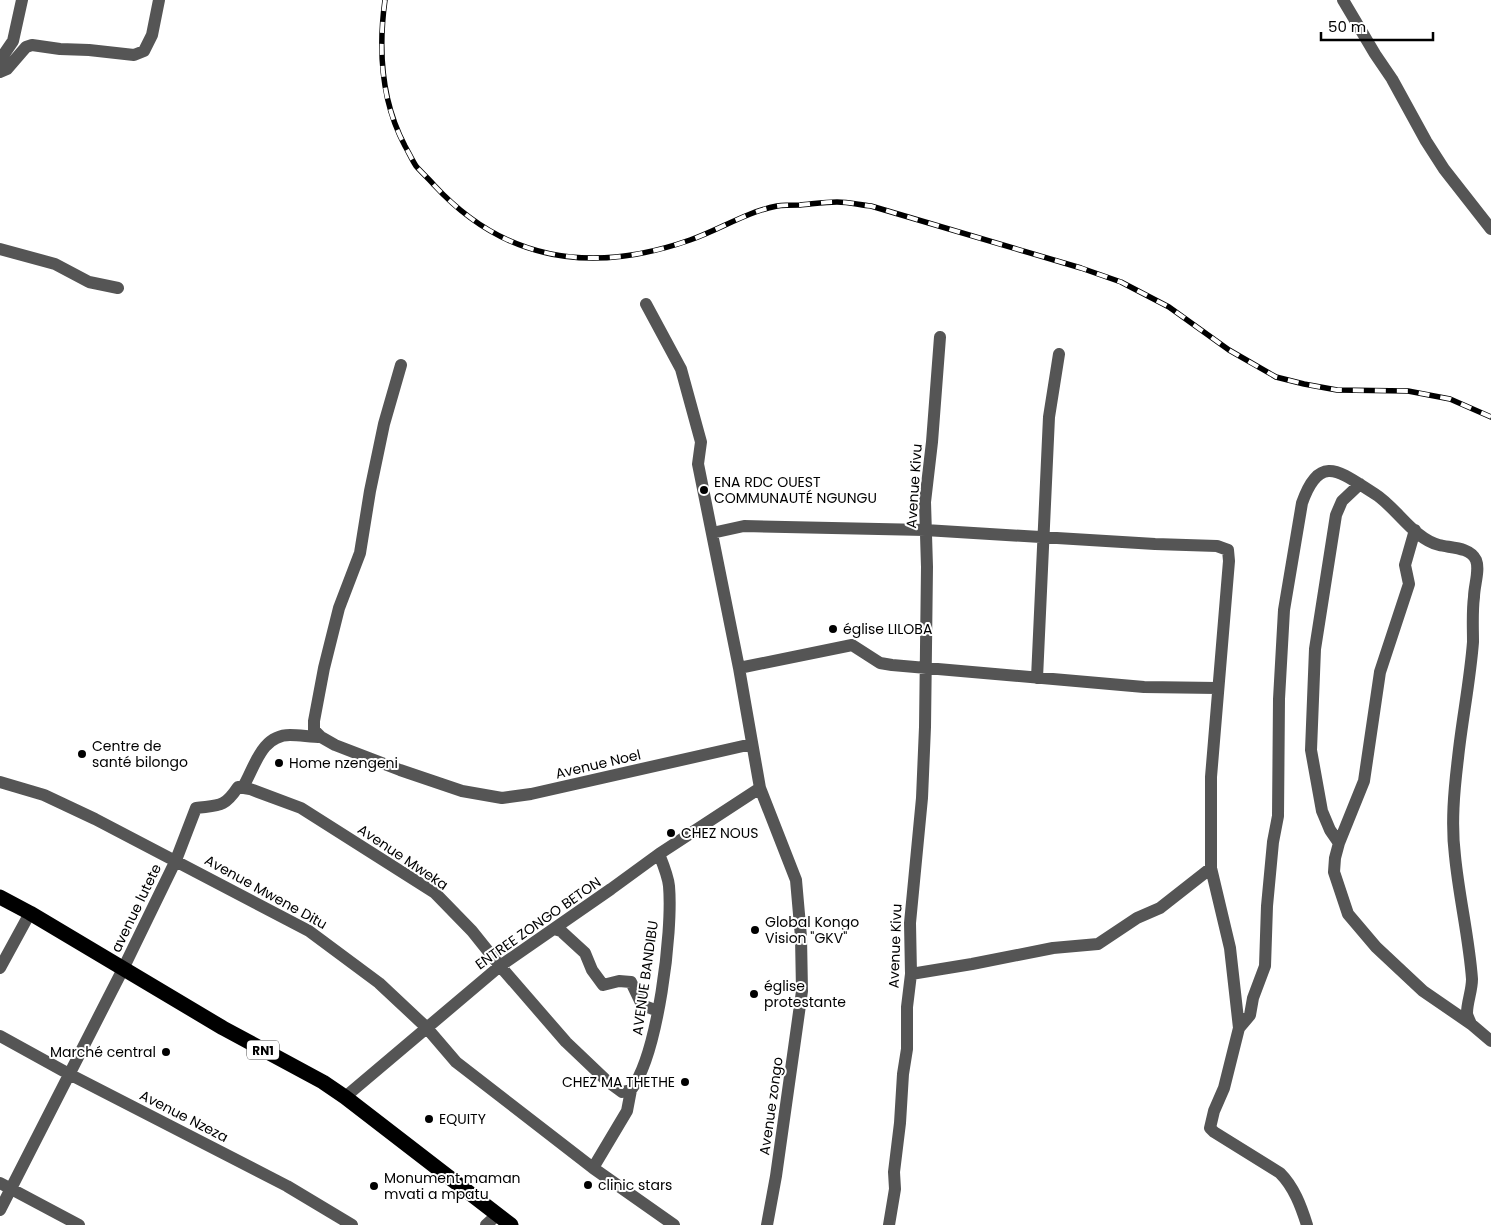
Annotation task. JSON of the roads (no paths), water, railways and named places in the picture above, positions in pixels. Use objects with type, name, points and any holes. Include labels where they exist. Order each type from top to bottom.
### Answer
[{"type":"highway","name":"RN1","points":[[0,897],[223,1028],[323,1082],[345,1097],[492,1220],[511,1225]]},
{"type":"street","points":[[0,60],[13,41],[22,0]]},
{"type":"street","points":[[0,72],[7,69],[26,47],[32,44],[60,49],[134,55],[144,51],[152,35],[159,0]]},
{"type":"street","points":[[1343,0],[1392,79],[1426,141],[1444,169],[1491,229]]},
{"type":"street","points":[[0,249],[55,264],[89,282],[118,288]]},
{"type":"street","name":"Avenue zongo","points":[[646,304],[681,369],[701,442],[698,464],[739,668],[760,788],[796,880],[801,937],[802,991],[776,1176],[767,1225]]},
{"type":"street","name":"Avenue Kivu","points":[[889,1225],[907,1049],[907,1007],[911,974],[910,923],[922,798],[925,727],[925,502],[932,442],[940,337]]},
{"type":"street","points":[[1037,678],[1049,417],[1059,354]]},
{"type":"street","points":[[321,737],[314,730],[314,721],[322,675],[339,608],[360,553],[370,491],[384,424],[401,365]]},
{"type":"street","points":[[1239,1028],[1250,1015],[1253,998],[1265,966],[1266,906],[1278,816],[1278,728],[1284,610],[1302,503],[1313,479],[1320,472],[1328,470],[1338,472],[1378,496],[1424,539],[1437,544],[1462,549],[1469,552],[1475,558],[1477,566],[1472,642],[1458,756],[1453,819],[1454,856],[1472,981],[1467,1013],[1471,1024]]},
{"type":"street","points":[[1339,843],[1330,830],[1322,811],[1314,765],[1312,750],[1313,674],[1315,649],[1336,515],[1342,502],[1360,484]]},
{"type":"street","points":[[712,533],[744,526],[926,530],[1217,546],[1228,550],[1229,561],[1211,777],[1211,868],[1230,948],[1239,1028],[1224,1088],[1214,1112],[1210,1128],[1280,1173],[1286,1179],[1299,1202],[1307,1225]]},
{"type":"street","points":[[1415,530],[1405,565],[1409,584],[1380,672],[1364,781],[1339,843],[1334,872],[1348,914],[1361,930],[1396,967],[1423,991],[1471,1024],[1491,1041]]},
{"type":"street","points":[[739,668],[852,645],[880,663],[1144,687],[1217,688]]},
{"type":"street","points":[[247,788],[257,757],[266,745],[276,738],[289,735],[306,738],[321,737]]},
{"type":"street","name":"Avenue Noel","points":[[321,737],[335,745],[400,770],[462,791],[502,798],[516,797],[752,744]]},
{"type":"street","name":"Avenue Mwene Ditu","points":[[0,782],[44,795],[176,860],[310,931],[379,983],[426,1027],[456,1062],[593,1168],[674,1225]]},
{"type":"street","name":"avenue lutete","points":[[0,1210],[5,1186],[69,1074],[123,969],[176,860],[196,808],[222,805],[238,787],[247,788]]},
{"type":"street","name":"Avenue Mweka","points":[[247,788],[301,808],[435,893],[472,931],[566,1042],[618,1090],[625,1092],[631,1090]]},
{"type":"street","name":"ENTREE ZONGO BETON","points":[[345,1097],[500,966],[659,854],[760,788]]},
{"type":"street","name":"AVENUE BANDIBU","points":[[593,1168],[627,1111],[631,1090],[644,1067],[658,1011],[668,943],[670,908],[669,884],[659,854]]},
{"type":"street","points":[[911,974],[1053,948],[1098,944],[1137,918],[1160,908],[1211,868]]},
{"type":"street","points":[[0,968],[30,914]]},
{"type":"street","points":[[554,929],[561,931],[585,953],[592,970],[603,985],[619,981],[631,982],[642,1005],[658,1011]]},
{"type":"street","name":"Avenue Nzeza","points":[[0,1036],[69,1074],[287,1186],[352,1225]]},
{"type":"street","points":[[5,1186],[80,1225]]},
{"type":"railway","points":[[385,0],[382,57],[386,93],[397,129],[413,161],[461,211],[490,231],[521,245],[552,254],[585,258],[619,257],[654,251],[690,240],[754,212],[777,206],[837,202],[871,206],[1081,268],[1121,282],[1169,307],[1229,350],[1276,377],[1337,390],[1408,391],[1450,399],[1491,417]]},
{"type":"place","name":"ENA RDC OUEST COMMUNAUTÉ NGUNGU","points":[[704,490]]},
{"type":"place","name":"église LILOBA","points":[[833,629]]},
{"type":"place","name":"Centre de santé bilongo","points":[[82,754]]},
{"type":"place","name":"Home nzengeni","points":[[279,763]]},
{"type":"place","name":"CHEZ NOUS","points":[[671,833]]},
{"type":"place","name":"Global Kongo Vision \"GKV\"","points":[[755,930]]},
{"type":"place","name":"église protestante","points":[[754,994]]},
{"type":"place","name":"Marché central","points":[[166,1052]]},
{"type":"place","name":"CHEZ MA THETHE","points":[[685,1082]]},
{"type":"place","name":"EQUITY","points":[[429,1119]]},
{"type":"place","name":"clinic stars","points":[[588,1185]]},
{"type":"place","name":"Monument maman mvati a mpatu","points":[[374,1186]]}]
